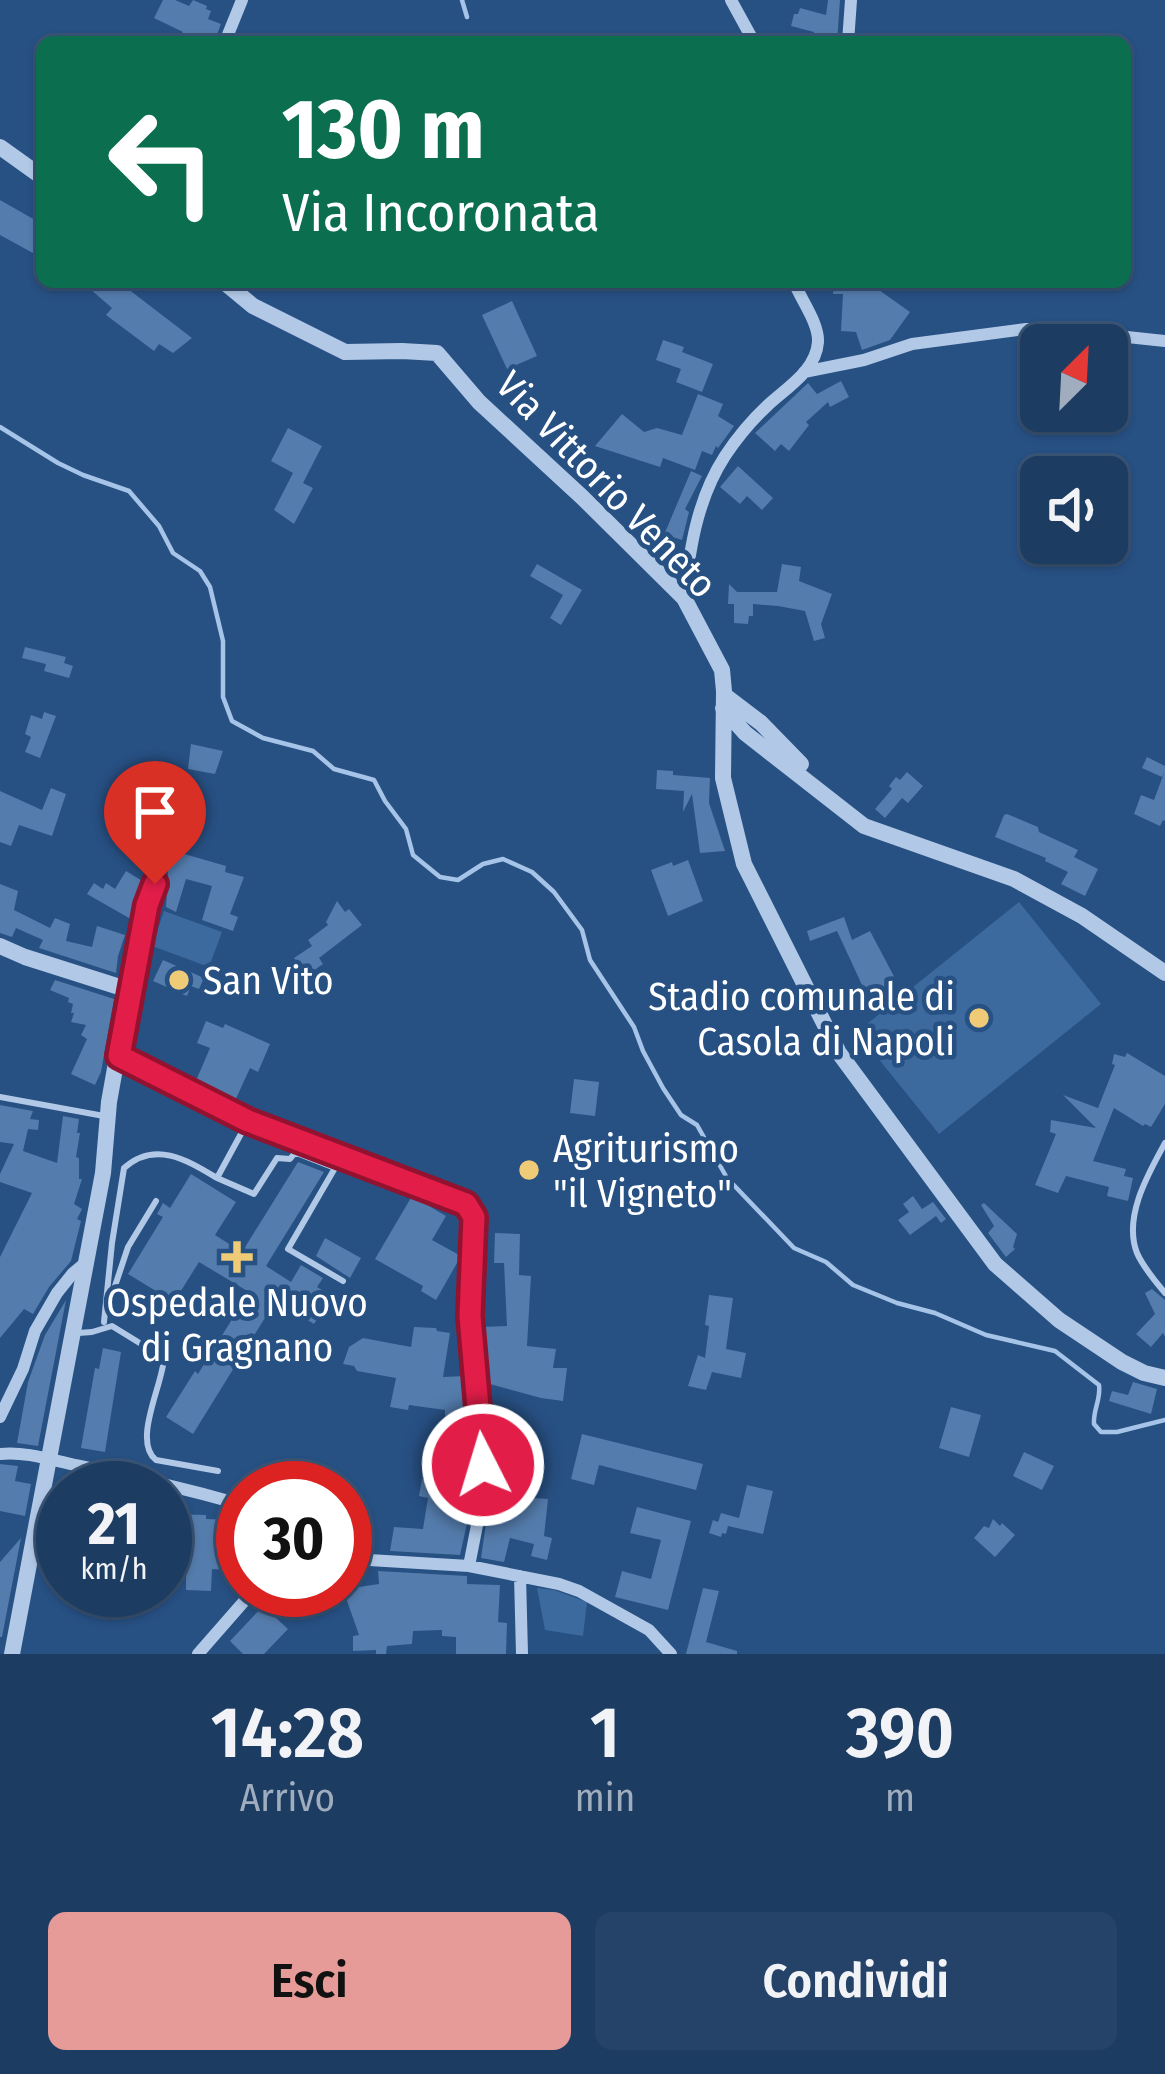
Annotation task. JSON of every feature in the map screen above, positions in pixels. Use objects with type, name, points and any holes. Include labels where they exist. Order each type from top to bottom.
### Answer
[{"type":"street","points":[[227,36],[242,0]]},
{"type":"street","points":[[731,0],[751,36]]},
{"type":"street","points":[[848,36],[850,0]]},
{"type":"street","points":[[0,147],[36,173]]},
{"type":"street","name":"Via Vittorio Veneto","points":[[232,288],[254,305],[345,352],[437,353],[479,402],[684,598],[722,670],[722,778],[744,864],[839,1053],[994,1264],[1059,1320],[1122,1362],[1165,1378]]},
{"type":"street","points":[[684,598],[692,536],[722,460],[745,429],[811,365],[819,340],[797,288]]},
{"type":"street","points":[[804,372],[912,344],[1026,329],[1165,341]]},
{"type":"street","points":[[722,670],[788,753],[889,837]]},
{"type":"street","points":[[723,702],[761,723]]},
{"type":"street","points":[[723,702],[745,734],[864,826],[1014,879],[1082,916],[1165,973]]},
{"type":"street","points":[[0,946],[129,991],[103,1173],[12,1654]]},
{"type":"street","points":[[119,1056],[248,1121],[466,1204],[474,1217],[471,1333],[483,1465],[469,1566]]},
{"type":"street","points":[[0,1417],[35,1331],[57,1293],[87,1262]]},
{"type":"street","points":[[0,1454],[50,1460],[216,1497]]},
{"type":"street","points":[[372,1560],[469,1566],[579,1591],[649,1630],[671,1654]]},
{"type":"street","points":[[520,1576],[522,1654]]},
{"type":"street","points":[[198,1654],[230,1617]]},
{"type":"lane","points":[[129,991],[155,884]]},
{"type":"lane","points":[[0,1097],[108,1117]]},
{"type":"lane","points":[[217,1178],[248,1121]]},
{"type":"lane","points":[[1165,1143],[1146,1178],[1134,1215],[1133,1236],[1137,1255],[1165,1293]]},
{"type":"lane","points":[[103,1325],[124,1168],[145,1154],[180,1156],[254,1194],[277,1158],[299,1154],[335,1168],[288,1249],[343,1281]]},
{"type":"lane","points":[[103,1325],[128,1247],[156,1201]]},
{"type":"lane","points":[[74,1332],[112,1326],[164,1358],[147,1431],[149,1456],[216,1472]]},
{"type":"shaded area","name":"Stadio comunale di Casola di Napoli","points":[[1019,902],[1101,1004],[939,1134],[857,1032]]},
{"type":"shaded area","points":[[164,911],[222,932],[209,967],[152,946]]},
{"type":"shaded area","points":[[537,1588],[587,1602],[583,1636],[545,1630]]},
{"type":"building","points":[[163,0],[189,6],[193,0],[211,11],[208,19],[221,24],[216,36],[180,36],[183,32],[154,18]]},
{"type":"building","points":[[828,0],[840,0],[837,36],[814,36],[814,32],[791,26],[800,8],[826,15]]},
{"type":"building","points":[[0,200],[36,221],[36,255],[0,235]]},
{"type":"building","points":[[89,288],[127,288],[192,338],[173,353],[159,344],[154,351],[106,315],[112,308]]},
{"type":"building","points":[[834,288],[879,288],[910,312],[890,340],[862,350],[856,332],[841,331],[843,294],[833,294]]},
{"type":"building","points":[[512,301],[537,356],[507,369],[482,315]]},
{"type":"building","points":[[663,340],[713,364],[702,392],[676,382],[681,369],[656,360]]},
{"type":"building","points":[[841,381],[849,397],[830,407],[828,402],[806,422],[809,425],[789,451],[781,444],[775,451],[755,433],[808,383],[817,394]]},
{"type":"building","points":[[698,394],[723,404],[718,416],[734,426],[712,455],[702,451],[695,470],[663,458],[660,467],[595,446],[622,414],[644,432],[657,428],[682,435]]},
{"type":"building","points":[[288,428],[322,446],[303,483],[313,488],[294,524],[274,510],[293,473],[271,461]]},
{"type":"building","points":[[738,466],[773,498],[762,510],[747,496],[740,504],[720,487]]},
{"type":"building","points":[[691,471],[702,476],[685,509],[689,512],[682,540],[676,538],[673,547],[661,542]]},
{"type":"building","points":[[537,564],[582,590],[561,625],[550,618],[563,595],[530,576]]},
{"type":"building","points":[[782,564],[801,567],[799,581],[832,594],[821,624],[825,638],[814,641],[805,611],[778,606],[753,604],[748,624],[734,623],[729,584],[737,592],[777,592]]},
{"type":"building","points":[[25,647],[66,657],[64,663],[73,666],[69,678],[44,671],[46,664],[22,658]]},
{"type":"building","points":[[44,712],[56,716],[40,758],[25,752],[31,737],[25,734],[31,715],[42,719]]},
{"type":"building","points":[[191,744],[223,751],[215,774],[188,769]]},
{"type":"building","points":[[1147,757],[1165,766],[1165,821],[1160,826],[1134,814],[1141,795],[1154,800],[1164,773],[1162,777],[1142,768]]},
{"type":"building","points":[[657,770],[710,778],[709,803],[725,851],[700,853],[692,794],[683,812],[684,791],[656,789]]},
{"type":"building","points":[[907,772],[923,786],[908,803],[902,798],[885,818],[875,809],[896,777],[900,780]]},
{"type":"building","points":[[51,788],[66,794],[52,836],[19,825],[11,846],[0,842],[0,791],[42,810]]},
{"type":"building","points":[[1007,814],[1078,850],[1074,857],[1098,869],[1085,896],[1061,884],[1068,872],[995,837]]},
{"type":"building","points":[[174,851],[226,866],[225,872],[244,877],[230,914],[238,917],[233,931],[202,920],[212,886],[186,879],[176,912],[166,907]]},
{"type":"building","points":[[688,860],[703,901],[668,916],[651,870]]},
{"type":"building","points":[[126,871],[144,882],[132,905],[138,909],[136,922],[87,894],[94,883],[115,889]]},
{"type":"building","points":[[0,884],[18,891],[14,910],[50,928],[55,918],[70,924],[66,941],[92,947],[97,926],[125,935],[116,973],[39,948],[43,940],[16,928],[12,937],[0,933]]},
{"type":"building","points":[[337,901],[362,925],[319,958],[323,964],[306,976],[294,958],[312,946],[308,940],[328,925]]},
{"type":"building","points":[[844,917],[852,940],[870,931],[897,982],[874,1002],[869,996],[841,997],[840,986],[862,985],[837,931],[810,941],[807,931]]},
{"type":"building","name":"San Vito","points":[[163,960],[204,978],[199,989],[191,986],[187,996],[153,981]]},
{"type":"building","points":[[55,980],[114,999],[95,1085],[71,1074],[87,1039],[81,1035],[86,1025],[71,1022],[73,1004],[50,990]]},
{"type":"building","points":[[206,1021],[223,1028],[225,1024],[270,1044],[258,1072],[250,1068],[234,1103],[195,1083],[210,1048],[197,1043]]},
{"type":"building","points":[[1127,1053],[1165,1076],[1165,1104],[1151,1127],[1114,1108],[1093,1161],[1126,1169],[1124,1176],[1133,1178],[1128,1201],[1107,1196],[1109,1187],[1066,1176],[1058,1193],[1035,1185],[1056,1134],[1050,1132],[1051,1120],[1096,1128],[1063,1095],[1098,1108],[1115,1065],[1114,1054],[1125,1057]]},
{"type":"building","points":[[574,1079],[599,1082],[595,1116],[570,1113]]},
{"type":"building","points":[[0,1105],[33,1111],[30,1119],[39,1120],[38,1130],[28,1129],[23,1151],[57,1163],[63,1116],[79,1119],[76,1157],[82,1179],[74,1204],[82,1209],[71,1261],[33,1314],[24,1309],[0,1338],[0,1257],[32,1193],[0,1182],[14,1144],[0,1142]]},
{"type":"building","points":[[298,1162],[324,1172],[266,1266],[291,1282],[301,1265],[323,1278],[317,1287],[332,1296],[314,1324],[276,1300],[193,1434],[166,1417],[249,1292],[199,1262],[174,1302],[128,1274],[163,1217],[157,1214],[163,1203],[170,1208],[191,1174],[236,1202],[215,1235],[242,1252]]},
{"type":"building","points":[[412,1196],[446,1216],[432,1240],[461,1256],[436,1300],[421,1291],[423,1286],[375,1259]]},
{"type":"building","points":[[913,1196],[922,1209],[933,1202],[946,1219],[941,1223],[936,1216],[910,1235],[898,1220],[909,1212],[903,1204]]},
{"type":"building","points":[[984,1203],[1017,1234],[1015,1249],[1006,1257],[988,1233],[994,1226]]},
{"type":"building","points":[[495,1233],[520,1234],[519,1275],[531,1276],[527,1346],[556,1349],[553,1368],[567,1368],[563,1401],[486,1383],[481,1327],[507,1326],[504,1263],[494,1263]]},
{"type":"building","points":[[325,1238],[361,1258],[350,1278],[316,1256]]},
{"type":"building","points":[[1152,1289],[1165,1300],[1165,1337],[1163,1333],[1151,1347],[1136,1334],[1155,1314],[1145,1293]]},
{"type":"building","points":[[709,1295],[733,1298],[726,1349],[746,1353],[741,1378],[712,1372],[706,1390],[688,1386],[698,1355],[705,1358]]},
{"type":"building","points":[[66,1300],[38,1446],[17,1443],[28,1382],[45,1335]]},
{"type":"building","points":[[414,1327],[450,1333],[443,1377],[465,1376],[470,1434],[457,1434],[456,1418],[445,1416],[445,1410],[390,1407],[396,1378],[343,1364],[349,1347],[363,1338],[411,1347]]},
{"type":"building","points":[[103,1348],[121,1352],[105,1452],[81,1448]]},
{"type":"building","points":[[1133,1382],[1157,1389],[1151,1414],[1109,1401],[1112,1391],[1128,1395]]},
{"type":"building","points":[[951,1407],[981,1415],[969,1457],[939,1448]]},
{"type":"building","points":[[582,1434],[703,1464],[696,1490],[599,1465],[594,1485],[571,1479]]},
{"type":"building","points":[[1024,1452],[1054,1466],[1042,1490],[1013,1476]]},
{"type":"building","points":[[523,1454],[536,1456],[533,1498],[548,1499],[544,1536],[552,1538],[547,1560],[531,1556],[534,1544],[510,1538],[504,1562],[481,1558],[491,1489],[501,1490],[500,1482],[519,1482]]},
{"type":"building","points":[[472,1456],[468,1519],[460,1555],[390,1551],[394,1527],[423,1529],[428,1498],[419,1496],[422,1479],[459,1488],[459,1480],[464,1480],[464,1457]]},
{"type":"building","points":[[0,1464],[18,1466],[15,1481],[31,1484],[25,1516],[0,1511]]},
{"type":"building","points":[[747,1485],[773,1491],[763,1534],[728,1526],[721,1537],[709,1533],[721,1513],[739,1518]]},
{"type":"building","points":[[637,1507],[691,1521],[668,1610],[615,1597],[622,1571],[651,1579],[661,1540],[630,1533]]},
{"type":"building","points":[[192,1515],[216,1519],[211,1591],[192,1590]]},
{"type":"building","points":[[993,1519],[1015,1535],[995,1557],[974,1538]]},
{"type":"building","points":[[21,1538],[2,1637],[0,1637],[0,1562]]},
{"type":"building","points":[[378,1571],[467,1576],[467,1584],[500,1585],[498,1622],[507,1623],[506,1654],[456,1654],[456,1637],[442,1636],[442,1630],[413,1631],[412,1644],[387,1646],[386,1654],[353,1651],[353,1636],[359,1635],[353,1617],[372,1617],[372,1585],[379,1584]]},
{"type":"building","points":[[703,1588],[719,1591],[706,1642],[737,1654],[686,1654]]},
{"type":"building","points":[[253,1617],[275,1617],[288,1629],[264,1654],[243,1654],[230,1641]]},
{"type":"waterway","points":[[462,0],[467,17]]},
{"type":"waterway","points":[[0,427],[58,463],[129,491],[159,526],[173,553],[200,571],[210,587],[223,641],[223,697],[232,721],[263,738],[313,751],[334,769],[374,780],[406,829],[413,855],[440,877],[458,880],[483,864],[503,859],[532,872],[554,892],[582,930],[590,960],[634,1027],[681,1115],[697,1125],[727,1178],[794,1248],[826,1262],[853,1285],[897,1303],[986,1335],[1055,1351],[1099,1385],[1094,1424],[1101,1432],[1165,1420]]},
{"type":"place","name":"San Vito","points":[[179,980]]},
{"type":"place","name":"Stadio comunale di Casola di Napoli","points":[[979,1018]]},
{"type":"place","name":"Agriturismo \"il Vigneto\"","points":[[529,1170]]},
{"type":"place","name":"Ospedale Nuovo di Gragnano","points":[[237,1257]]},
{"type":"route","points":[[155,884],[119,1056],[248,1121],[466,1204],[474,1217],[470,1316],[483,1465]]}]
